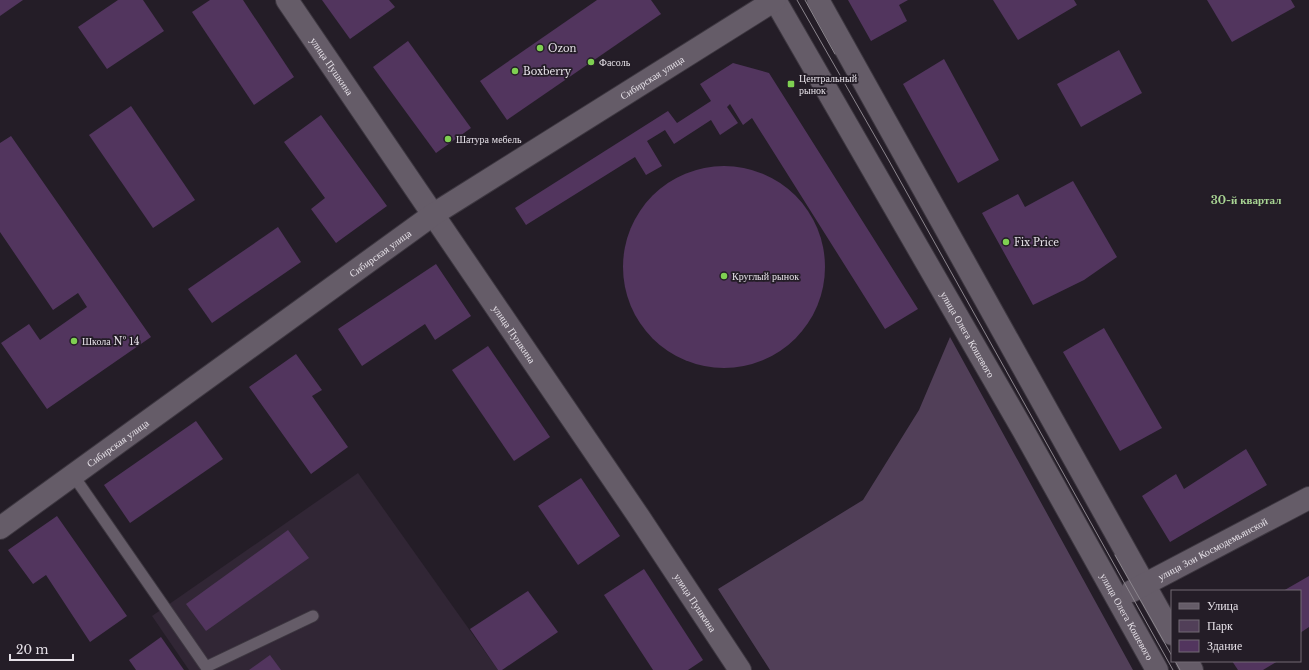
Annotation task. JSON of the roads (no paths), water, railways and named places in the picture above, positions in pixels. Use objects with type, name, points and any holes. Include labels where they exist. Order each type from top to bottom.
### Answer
[{"type":"street","name":"улица Пушкина","points":[[287,0],[639,517],[740,670]]},
{"type":"street","name":"Сибирская улица","points":[[0,528],[99,458],[434,214],[775,0]]},
{"type":"street","name":"улица Олега Кошевого","points":[[775,0],[1024,430],[1157,670]]},
{"type":"street","points":[[818,0],[1171,632]]},
{"type":"street","name":"улица Зои Космодемьянской","points":[[1117,599],[1309,498]]},
{"type":"lane","points":[[73,475],[206,667],[313,616]]},
{"type":"tram line","points":[[797,0],[888,159],[1173,670]]},
{"type":"tram line","points":[[805,0],[835,54]]},
{"type":"tram line","points":[[1115,555],[1171,654]]},
{"type":"tram line","points":[[1176,662],[1180,670]]},
{"type":"place","name":"Ozon","points":[[540,48]]},
{"type":"place","name":"Фасоль","points":[[591,62]]},
{"type":"place","name":"Boxberry","points":[[515,71]]},
{"type":"place","name":"Центральный рынок","points":[[791,84]]},
{"type":"place","name":"Шатура мебель","points":[[448,139]]},
{"type":"place","name":"Fix Price","points":[[1006,242]]},
{"type":"place","name":"Круглый рынок","points":[[724,276]]},
{"type":"place","name":"Школа № 14","points":[[74,341]]},
{"type":"district","name":"30-й квартал","points":[[1246,200]]}]
